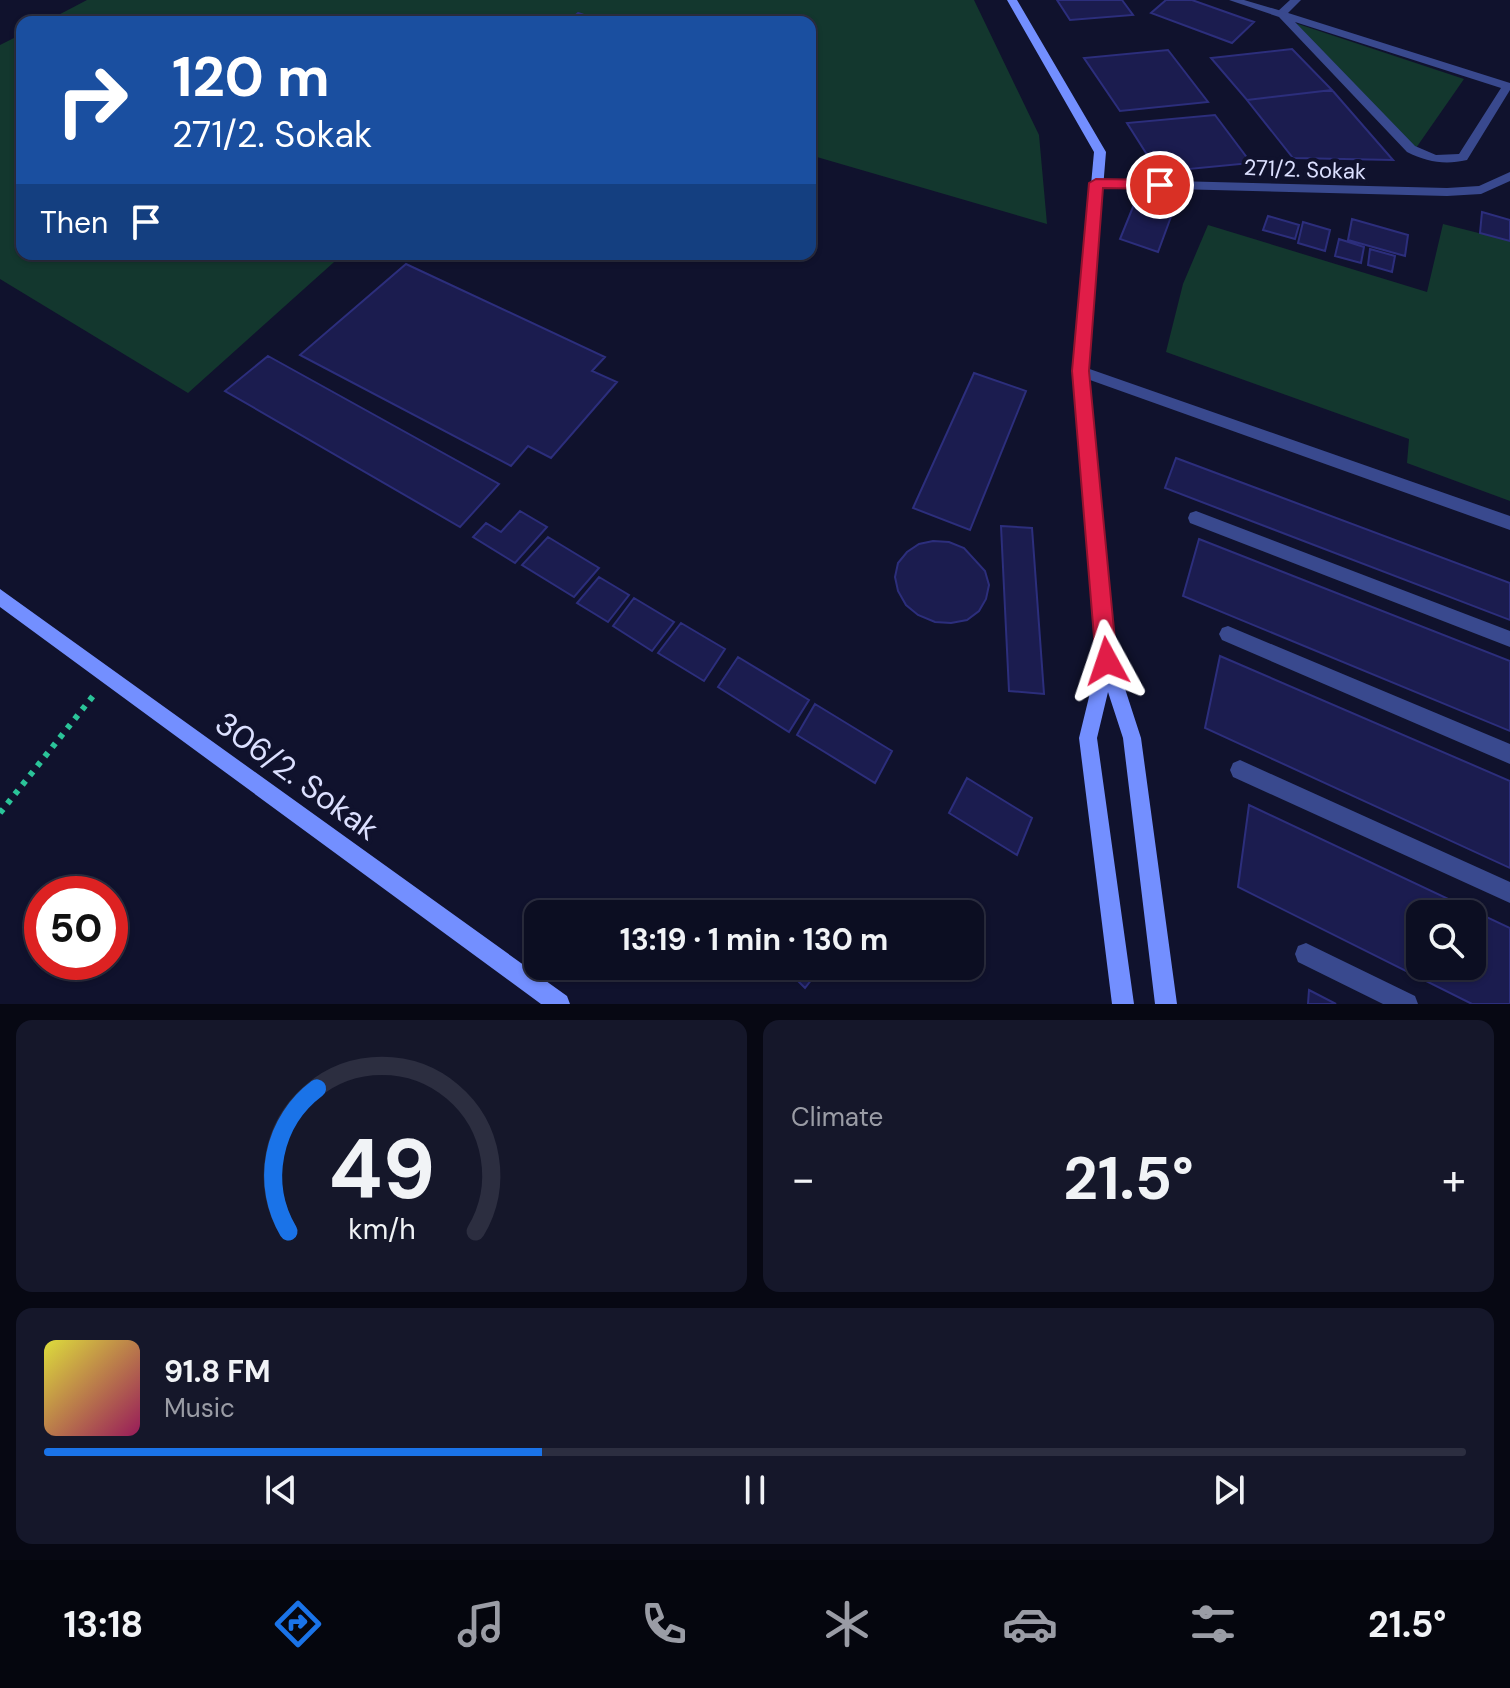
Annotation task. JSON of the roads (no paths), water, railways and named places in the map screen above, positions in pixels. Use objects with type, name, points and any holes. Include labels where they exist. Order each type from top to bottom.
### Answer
[{"type":"main road","points":[[1012,0],[1100,152],[1081,371],[1107,661],[1132,738],[1166,1004]]},
{"type":"main road","name":"306/2. Sokak","points":[[0,597],[559,1004]]},
{"type":"main road","points":[[1107,661],[1088,738],[1123,1004]]},
{"type":"street","points":[[1234,0],[1508,86]]},
{"type":"street","points":[[1281,14],[1296,0]]},
{"type":"street","name":"271/2. Sokak","points":[[1281,14],[1411,149],[1428,157],[1448,160],[1463,157],[1508,86]]},
{"type":"street","name":"271/2. Sokak","points":[[1096,183],[1447,192],[1481,190],[1510,176]]},
{"type":"street","points":[[1081,371],[1510,523]]},
{"type":"street","points":[[1196,518],[1510,639]]},
{"type":"street","points":[[1228,634],[1510,754]]},
{"type":"street","points":[[1240,770],[1510,893]]},
{"type":"street","points":[[1306,954],[1407,1004]]}]
